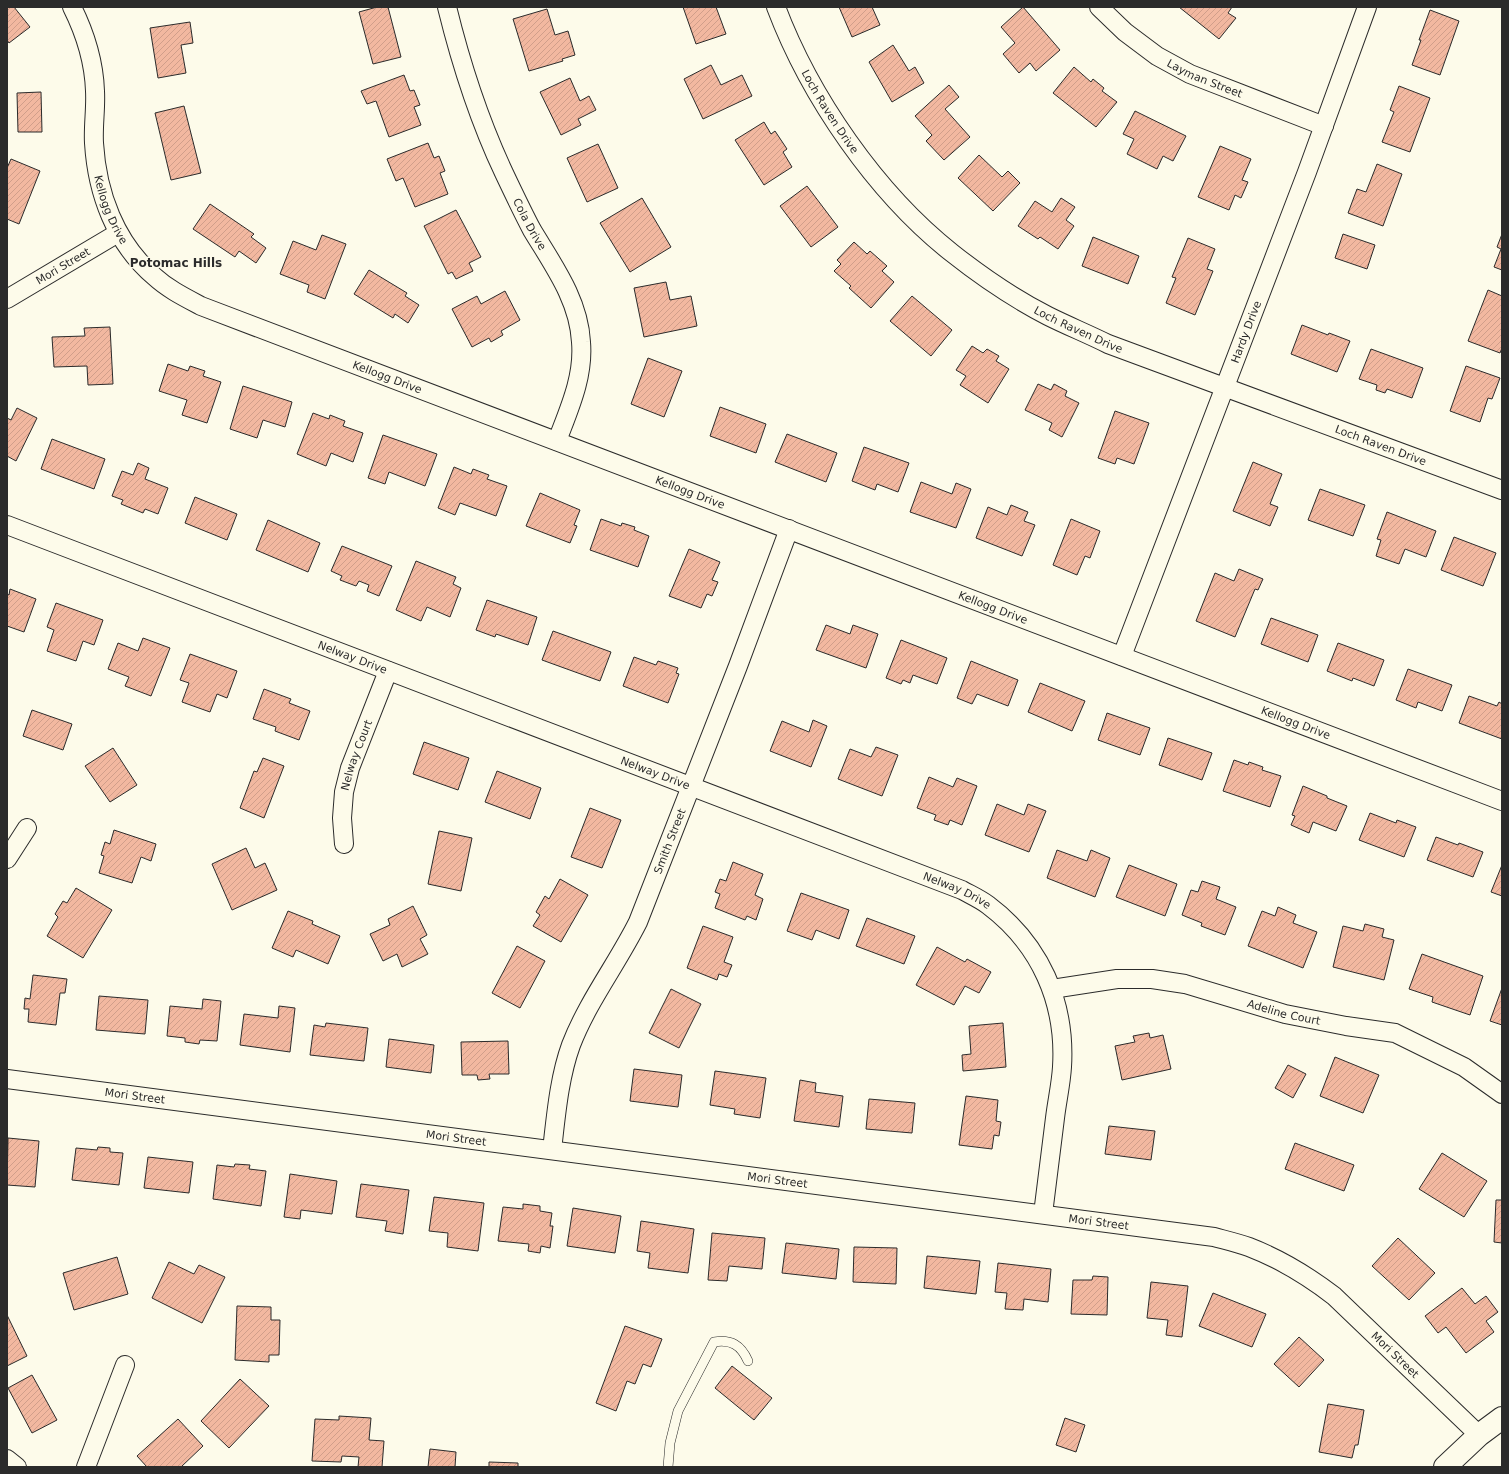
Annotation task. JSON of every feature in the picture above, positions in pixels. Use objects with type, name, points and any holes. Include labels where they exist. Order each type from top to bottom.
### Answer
[{"type":"main road","points":[[1445,1467],[1479,1435],[1502,1418]]},
{"type":"street","name":"Kellogg Drive","points":[[72,7],[81,24],[90,55],[95,90],[94,141],[97,172],[104,200],[118,233],[135,256],[154,277],[178,294],[201,306],[1502,801]]},
{"type":"street","name":"Cola Drive","points":[[447,7],[458,49],[478,112],[503,172],[531,228],[568,290],[578,318],[581,342],[581,369],[576,391],[557,441]]},
{"type":"street","name":"Loch Raven Drive","points":[[776,7],[808,77],[836,124],[872,172],[909,214],[952,252],[1002,288],[1047,315],[1108,344],[1502,490]]},
{"type":"street","name":"Layman Street","points":[[1099,7],[1131,37],[1157,56],[1190,74],[1324,126]]},
{"type":"street","name":"Hardy Drive","points":[[1122,656],[1324,126],[1367,7]]},
{"type":"street","name":"Mori Street","points":[[7,299],[118,233]]},
{"type":"street","name":"Nelway Drive","points":[[7,525],[962,890],[987,904],[1009,922],[1027,944],[1042,968],[1056,1001],[1062,1034],[1062,1066],[1043,1214]]},
{"type":"street","name":"Smith Street","points":[[552,1150],[561,1085],[571,1046],[588,1009],[624,950],[638,922],[692,786],[789,529]]},
{"type":"street","name":"Nelway Court","points":[[344,844],[342,818],[344,792],[350,768],[388,671]]},
{"type":"street","points":[[7,859],[27,828]]},
{"type":"street","name":"Adeline Court","points":[[1052,989],[1117,979],[1152,979],[1184,984],[1285,1014],[1346,1026],[1394,1033],[1464,1067],[1502,1094]]},
{"type":"street","name":"Mori Street","points":[[7,1079],[1214,1237],[1249,1247],[1283,1262],[1314,1281],[1334,1296],[1479,1435]]},
{"type":"street","points":[[86,1467],[125,1365]]},
{"type":"street","points":[[7,1459],[17,1467]]},
{"type":"lane","points":[[668,1467],[670,1443],[678,1411],[714,1342],[724,1340],[732,1342],[744,1351],[748,1361]]},
{"type":"building","points":[[7,7],[14,7],[30,27],[9,43],[7,40]]},
{"type":"building","points":[[377,7],[388,7],[401,57],[373,64],[359,12]]},
{"type":"building","points":[[683,7],[716,7],[726,34],[696,44]]},
{"type":"building","points":[[839,7],[872,7],[880,25],[852,37]]},
{"type":"building","points":[[1023,7],[1060,50],[1036,71],[1030,63],[1019,73],[1003,54],[1015,43],[1001,27]]},
{"type":"building","points":[[1179,7],[1232,7],[1228,13],[1236,18],[1219,39]]},
{"type":"building","points":[[547,9],[555,35],[568,31],[575,55],[562,59],[563,61],[529,71],[513,19]]},
{"type":"building","points":[[1430,10],[1459,21],[1440,75],[1412,65]]},
{"type":"building","points":[[190,22],[193,43],[181,45],[186,73],[158,78],[150,28]]},
{"type":"building","points":[[893,45],[909,71],[915,67],[924,83],[892,102],[869,62]]},
{"type":"building","points":[[711,65],[721,85],[742,75],[752,96],[703,119],[684,79]]},
{"type":"building","points":[[1074,67],[1091,82],[1093,79],[1104,88],[1102,91],[1117,102],[1096,127],[1053,93]]},
{"type":"building","points":[[404,75],[410,91],[414,90],[420,105],[414,107],[421,125],[389,137],[376,101],[367,104],[361,91]]},
{"type":"building","points":[[570,78],[580,101],[589,96],[596,110],[578,119],[581,125],[561,135],[540,92]]},
{"type":"building","points":[[949,85],[959,97],[945,109],[970,137],[944,160],[926,141],[932,135],[915,116]]},
{"type":"building","points":[[1399,86],[1430,98],[1410,152],[1382,142],[1394,112],[1390,110]]},
{"type":"building","points":[[41,92],[42,132],[18,132],[17,93]]},
{"type":"building","points":[[184,106],[201,173],[171,180],[155,113]]},
{"type":"building","points":[[1135,111],[1186,136],[1173,161],[1163,156],[1157,169],[1127,154],[1134,139],[1123,134]]},
{"type":"building","points":[[764,122],[771,134],[775,131],[787,149],[783,152],[792,167],[764,185],[735,140]]},
{"type":"building","points":[[428,143],[434,158],[439,156],[445,171],[440,173],[448,194],[415,207],[403,178],[396,181],[387,159]]},
{"type":"building","points":[[598,144],[618,188],[587,202],[567,158]]},
{"type":"building","points":[[1220,146],[1251,159],[1242,180],[1248,182],[1241,198],[1235,195],[1229,210],[1198,197]]},
{"type":"building","points":[[979,155],[1002,177],[1008,171],[1020,183],[993,211],[958,178]]},
{"type":"building","points":[[11,159],[40,171],[19,224],[7,219],[7,168]]},
{"type":"building","points":[[1377,164],[1402,174],[1383,226],[1348,213],[1357,189],[1366,192]]},
{"type":"building","points":[[807,186],[838,227],[811,247],[780,206]]},
{"type":"building","points":[[642,198],[671,247],[630,272],[600,223]]},
{"type":"building","points":[[1061,198],[1075,207],[1066,220],[1074,226],[1058,249],[1040,237],[1038,239],[1018,226],[1035,201],[1052,212]]},
{"type":"building","points":[[210,204],[254,234],[251,237],[266,248],[256,263],[239,251],[235,257],[193,229]]},
{"type":"building","points":[[456,210],[481,257],[469,263],[473,271],[456,279],[452,272],[448,274],[424,226]]},
{"type":"building","points":[[1343,234],[1375,245],[1367,269],[1335,258]]},
{"type":"building","points":[[1502,234],[1502,270],[1494,267],[1501,249],[1497,247]]},
{"type":"building","points":[[322,235],[346,244],[325,299],[307,292],[309,285],[280,274],[293,241],[316,250]]},
{"type":"building","points":[[1093,237],[1139,256],[1128,284],[1082,266]]},
{"type":"building","points":[[1188,238],[1215,249],[1207,269],[1213,271],[1195,315],[1166,303],[1176,278],[1172,277]]},
{"type":"building","points":[[854,242],[867,254],[870,251],[887,266],[882,271],[894,282],[871,308],[849,288],[851,286],[834,271],[841,264],[837,260]]},
{"type":"building","points":[[369,270],[407,293],[405,296],[419,305],[408,323],[395,314],[393,318],[354,294]]},
{"type":"building","points":[[666,282],[670,300],[691,296],[697,326],[644,337],[634,288]]},
{"type":"building","points":[[1488,290],[1502,296],[1502,348],[1500,353],[1468,341]]},
{"type":"building","points":[[505,291],[520,320],[501,331],[503,335],[491,342],[489,338],[472,347],[452,309],[477,296],[481,304]]},
{"type":"building","points":[[912,296],[952,330],[931,356],[890,321]]},
{"type":"building","points":[[1302,325],[1328,335],[1329,333],[1350,341],[1337,372],[1291,354]]},
{"type":"building","points":[[110,327],[113,384],[88,385],[87,366],[54,367],[52,337],[85,336],[84,328]]},
{"type":"building","points":[[972,346],[983,353],[987,349],[999,356],[996,361],[1009,369],[988,403],[960,385],[966,376],[956,370]]},
{"type":"building","points":[[1371,349],[1423,368],[1412,398],[1387,389],[1385,393],[1376,390],[1377,385],[1359,379]]},
{"type":"building","points":[[648,358],[682,371],[664,417],[631,404]]},
{"type":"building","points":[[168,364],[188,371],[190,366],[205,371],[203,376],[221,382],[207,423],[182,415],[187,400],[159,391]]},
{"type":"building","points":[[1466,366],[1500,378],[1492,399],[1488,398],[1480,422],[1450,411]]},
{"type":"building","points":[[1038,384],[1051,390],[1054,384],[1067,391],[1065,396],[1079,403],[1062,437],[1049,430],[1052,423],[1025,410]]},
{"type":"building","points":[[243,386],[292,402],[285,427],[263,420],[257,438],[230,429]]},
{"type":"building","points":[[720,407],[766,424],[756,453],[710,436]]},
{"type":"building","points":[[17,408],[37,418],[16,461],[7,456],[7,418],[11,420]]},
{"type":"building","points":[[1115,411],[1149,423],[1134,464],[1117,458],[1115,464],[1098,458]]},
{"type":"building","points":[[313,413],[329,419],[330,415],[345,421],[343,426],[363,433],[353,462],[331,453],[326,466],[297,454]]},
{"type":"building","points":[[787,434],[837,453],[826,482],[775,462]]},
{"type":"building","points":[[383,435],[437,454],[425,486],[389,472],[385,484],[368,478]]},
{"type":"building","points":[[52,439],[105,459],[94,489],[41,469]]},
{"type":"building","points":[[864,447],[909,463],[898,492],[877,484],[875,490],[852,481]]},
{"type":"building","points":[[1253,462],[1282,474],[1270,504],[1278,507],[1270,526],[1233,511]]},
{"type":"building","points":[[138,463],[149,468],[145,479],[168,488],[158,514],[145,509],[143,513],[121,504],[123,500],[112,496],[122,471],[133,475]]},
{"type":"building","points":[[454,467],[471,474],[473,469],[489,475],[487,479],[507,486],[496,516],[460,503],[455,515],[438,508]]},
{"type":"building","points":[[921,482],[952,494],[956,483],[971,489],[956,528],[910,512]]},
{"type":"building","points":[[1320,489],[1365,505],[1353,536],[1308,520]]},
{"type":"building","points":[[540,493],[580,510],[574,525],[577,526],[570,543],[526,526]]},
{"type":"building","points":[[195,497],[237,514],[227,540],[185,523]]},
{"type":"building","points":[[1011,505],[1028,512],[1024,521],[1035,525],[1022,556],[976,538],[988,507],[1007,515]]},
{"type":"building","points":[[1387,512],[1436,531],[1426,557],[1405,549],[1399,564],[1376,556],[1381,540],[1377,539]]},
{"type":"building","points":[[601,519],[621,526],[622,523],[635,527],[634,530],[649,536],[638,567],[590,550]]},
{"type":"building","points":[[1071,519],[1100,531],[1090,558],[1085,556],[1077,575],[1053,565]]},
{"type":"building","points":[[268,520],[320,543],[308,572],[256,550]]},
{"type":"building","points":[[1454,537],[1496,553],[1483,586],[1441,570]]},
{"type":"building","points":[[342,546],[392,566],[379,596],[367,591],[369,585],[359,581],[356,586],[340,580],[342,576],[331,571]]},
{"type":"building","points":[[689,549],[720,562],[712,580],[718,582],[712,596],[707,594],[701,608],[669,596]]},
{"type":"building","points":[[416,561],[456,577],[453,584],[461,588],[450,617],[427,607],[421,621],[396,610]]},
{"type":"building","points":[[1239,569],[1263,579],[1258,590],[1255,589],[1235,637],[1196,621],[1215,573],[1234,581]]},
{"type":"building","points":[[10,589],[36,599],[24,632],[7,626],[7,594],[9,595]]},
{"type":"building","points":[[487,600],[537,617],[528,645],[496,634],[495,637],[476,630]]},
{"type":"building","points":[[56,603],[103,620],[94,645],[83,641],[76,661],[47,651],[54,630],[47,627]]},
{"type":"building","points":[[1271,618],[1318,635],[1308,662],[1261,644]]},
{"type":"building","points":[[826,625],[850,634],[853,625],[878,634],[866,668],[816,650]]},
{"type":"building","points":[[553,631],[611,652],[600,681],[542,660]]},
{"type":"building","points":[[143,638],[170,648],[151,696],[125,686],[129,677],[108,669],[118,643],[138,651]]},
{"type":"building","points":[[901,640],[947,658],[937,684],[913,675],[910,683],[903,680],[901,684],[886,678]]},
{"type":"building","points":[[1338,643],[1384,660],[1374,686],[1353,678],[1352,681],[1327,671]]},
{"type":"building","points":[[190,654],[237,671],[227,698],[217,694],[210,712],[182,702],[189,683],[180,680]]},
{"type":"building","points":[[634,657],[656,665],[658,661],[678,668],[676,673],[679,674],[668,703],[623,686]]},
{"type":"building","points":[[971,661],[1018,680],[1008,706],[977,694],[972,704],[957,698]]},
{"type":"building","points":[[1408,669],[1452,685],[1442,711],[1418,702],[1416,708],[1396,700]]},
{"type":"building","points":[[1040,683],[1085,701],[1072,731],[1028,712]]},
{"type":"building","points":[[264,689],[291,699],[289,703],[310,711],[299,740],[275,731],[276,727],[253,719]]},
{"type":"building","points":[[1469,696],[1497,706],[1499,702],[1502,704],[1502,739],[1459,723]]},
{"type":"building","points":[[32,710],[72,724],[63,750],[23,736]]},
{"type":"building","points":[[1107,713],[1150,728],[1140,755],[1098,740]]},
{"type":"building","points":[[813,720],[827,726],[811,767],[770,751],[782,721],[809,732]]},
{"type":"building","points":[[1168,738],[1212,753],[1202,780],[1159,765]]},
{"type":"building","points":[[424,742],[469,758],[458,790],[413,774]]},
{"type":"building","points":[[876,747],[898,755],[882,796],[838,779],[850,749],[871,757]]},
{"type":"building","points":[[113,748],[137,785],[110,802],[85,766]]},
{"type":"building","points":[[263,758],[284,766],[264,818],[240,808],[254,771],[257,772]]},
{"type":"building","points":[[1234,760],[1248,765],[1249,762],[1263,767],[1262,770],[1281,776],[1270,807],[1223,791]]},
{"type":"building","points":[[497,771],[541,788],[530,819],[485,802]]},
{"type":"building","points":[[929,777],[953,787],[957,778],[977,786],[962,825],[950,820],[948,825],[934,820],[936,815],[917,808]]},
{"type":"building","points":[[1303,786],[1347,806],[1336,831],[1313,822],[1309,833],[1291,825],[1295,816],[1292,815]]},
{"type":"building","points":[[997,804],[1024,815],[1028,804],[1046,811],[1029,852],[985,835]]},
{"type":"building","points":[[590,808],[621,820],[602,868],[571,857]]},
{"type":"building","points":[[1370,813],[1396,823],[1397,820],[1416,827],[1404,857],[1359,840]]},
{"type":"building","points":[[114,830],[156,844],[151,861],[141,857],[132,883],[99,873],[104,856],[101,855],[105,842],[110,844]]},
{"type":"building","points":[[439,831],[472,838],[461,891],[428,884]]},
{"type":"building","points":[[1436,837],[1458,845],[1459,843],[1483,852],[1473,877],[1427,860]]},
{"type":"building","points":[[246,848],[255,868],[265,863],[277,890],[232,910],[212,864]]},
{"type":"building","points":[[1057,850],[1087,861],[1091,850],[1110,858],[1095,897],[1047,878]]},
{"type":"building","points":[[733,862],[763,874],[755,895],[763,899],[756,920],[747,916],[745,920],[715,908],[720,894],[715,892],[720,879],[726,881]]},
{"type":"building","points":[[1129,865],[1177,884],[1165,916],[1116,897]]},
{"type":"building","points":[[1502,865],[1502,896],[1491,892]]},
{"type":"building","points":[[560,879],[588,895],[561,942],[533,926],[540,915],[536,912],[545,896],[549,899]]},
{"type":"building","points":[[1202,881],[1220,887],[1216,899],[1236,907],[1225,935],[1201,926],[1202,923],[1182,915],[1191,890],[1198,892]]},
{"type":"building","points":[[76,888],[112,910],[83,958],[47,936],[58,917],[55,914],[63,901],[67,903]]},
{"type":"building","points":[[801,893],[849,910],[839,939],[816,930],[812,940],[787,931]]},
{"type":"building","points":[[413,906],[427,935],[420,939],[428,954],[402,967],[397,954],[383,961],[370,934],[390,925],[388,919]]},
{"type":"building","points":[[1278,907],[1296,915],[1293,923],[1317,932],[1303,968],[1248,946],[1262,911],[1275,916]]},
{"type":"building","points":[[288,911],[313,921],[312,924],[340,936],[328,964],[296,950],[293,957],[272,948]]},
{"type":"building","points":[[867,918],[915,936],[904,964],[856,946]]},
{"type":"building","points":[[1365,924],[1384,929],[1382,937],[1394,940],[1384,980],[1333,967],[1343,926],[1363,931]]},
{"type":"building","points":[[703,926],[733,937],[724,962],[732,965],[727,977],[719,974],[717,980],[687,968]]},
{"type":"building","points":[[517,946],[545,961],[520,1008],[492,993]]},
{"type":"building","points":[[937,947],[965,962],[967,959],[991,972],[979,993],[965,986],[954,1005],[916,985]]},
{"type":"building","points":[[1422,954],[1483,976],[1470,1015],[1432,1002],[1433,997],[1409,989]]},
{"type":"building","points":[[33,975],[67,979],[65,993],[60,993],[56,1025],[28,1022],[29,1009],[24,1009],[25,998],[30,999]]},
{"type":"building","points":[[1502,988],[1502,1025],[1490,1021]]},
{"type":"building","points":[[671,989],[701,1004],[679,1048],[649,1033]]},
{"type":"building","points":[[99,996],[148,1000],[145,1034],[96,1030]]},
{"type":"building","points":[[203,999],[221,1001],[217,1041],[200,1040],[199,1044],[185,1042],[185,1038],[167,1036],[170,1006],[202,1009]]},
{"type":"building","points":[[279,1006],[295,1008],[290,1052],[240,1045],[244,1014],[278,1018]]},
{"type":"building","points":[[326,1023],[368,1028],[364,1061],[310,1055],[314,1025],[325,1027]]},
{"type":"building","points":[[1003,1023],[1006,1067],[963,1071],[962,1055],[971,1054],[969,1026]]},
{"type":"building","points":[[1149,1033],[1150,1038],[1163,1035],[1171,1069],[1122,1080],[1115,1046],[1135,1042],[1133,1036]]},
{"type":"building","points":[[389,1039],[434,1045],[431,1073],[386,1067]]},
{"type":"building","points":[[508,1041],[509,1074],[489,1074],[490,1079],[478,1080],[477,1075],[462,1075],[461,1042]]},
{"type":"building","points":[[1335,1057],[1379,1075],[1363,1113],[1320,1096]]},
{"type":"building","points":[[1288,1065],[1306,1074],[1293,1098],[1275,1088]]},
{"type":"building","points":[[634,1069],[682,1075],[678,1107],[630,1101]]},
{"type":"building","points":[[715,1071],[766,1078],[760,1118],[734,1114],[735,1109],[710,1105]]},
{"type":"building","points":[[800,1080],[816,1083],[815,1092],[843,1096],[839,1127],[794,1121]]},
{"type":"building","points":[[966,1096],[998,1100],[996,1121],[1001,1122],[999,1136],[994,1135],[992,1149],[959,1145]]},
{"type":"building","points":[[869,1099],[915,1103],[912,1133],[866,1129]]},
{"type":"building","points":[[1109,1126],[1155,1131],[1151,1160],[1105,1154]]},
{"type":"building","points":[[8,1138],[39,1141],[35,1187],[7,1185]]},
{"type":"building","points":[[1295,1143],[1354,1165],[1344,1191],[1285,1169]]},
{"type":"building","points":[[98,1147],[110,1148],[110,1152],[123,1153],[119,1185],[72,1180],[76,1148],[97,1150]]},
{"type":"building","points":[[1442,1153],[1487,1181],[1464,1217],[1419,1189]]},
{"type":"building","points":[[148,1157],[193,1162],[189,1193],[144,1188]]},
{"type":"building","points":[[235,1164],[250,1165],[249,1169],[266,1171],[261,1206],[213,1199],[217,1165],[234,1167]]},
{"type":"building","points":[[290,1174],[337,1181],[332,1214],[301,1210],[300,1219],[284,1217]]},
{"type":"building","points":[[361,1184],[409,1190],[403,1234],[385,1231],[387,1221],[356,1217]]},
{"type":"building","points":[[434,1197],[484,1203],[478,1251],[447,1247],[448,1233],[429,1231]]},
{"type":"building","points":[[1496,1200],[1502,1200],[1502,1243],[1494,1242]]},
{"type":"building","points":[[523,1204],[540,1206],[540,1211],[552,1213],[550,1226],[553,1226],[550,1248],[541,1246],[540,1253],[528,1251],[529,1244],[498,1241],[503,1207],[523,1209]]},
{"type":"building","points":[[573,1208],[621,1216],[615,1253],[567,1246]]},
{"type":"building","points":[[641,1221],[694,1229],[688,1273],[648,1268],[650,1253],[637,1251]]},
{"type":"building","points":[[712,1233],[765,1238],[762,1269],[729,1266],[727,1281],[708,1280]]},
{"type":"building","points":[[1398,1238],[1435,1273],[1409,1300],[1372,1266]]},
{"type":"building","points":[[786,1243],[839,1249],[836,1279],[782,1273]]},
{"type":"building","points":[[854,1247],[897,1248],[896,1284],[853,1282]]},
{"type":"building","points":[[927,1256],[980,1261],[976,1294],[924,1288]]},
{"type":"building","points":[[117,1257],[128,1294],[74,1310],[63,1273]]},
{"type":"building","points":[[169,1262],[194,1274],[199,1265],[225,1277],[202,1323],[152,1298]]},
{"type":"building","points":[[998,1263],[1051,1269],[1048,1302],[1024,1299],[1023,1310],[1005,1309],[1007,1293],[995,1292]]},
{"type":"building","points":[[1093,1276],[1108,1277],[1107,1315],[1071,1314],[1073,1280],[1092,1280]]},
{"type":"building","points":[[1151,1282],[1188,1286],[1182,1337],[1166,1335],[1168,1320],[1147,1318]]},
{"type":"building","points":[[1462,1288],[1475,1304],[1486,1296],[1498,1312],[1486,1321],[1494,1332],[1466,1353],[1446,1327],[1438,1333],[1425,1316]]},
{"type":"building","points":[[1213,1293],[1266,1314],[1252,1347],[1199,1326]]},
{"type":"building","points":[[237,1306],[271,1307],[271,1320],[280,1320],[279,1355],[269,1355],[269,1362],[235,1360]]},
{"type":"building","points":[[7,1315],[27,1356],[7,1366]]},
{"type":"building","points":[[625,1326],[662,1339],[651,1367],[643,1364],[635,1384],[627,1381],[616,1411],[596,1403]]},
{"type":"building","points":[[1299,1337],[1324,1360],[1299,1387],[1274,1364]]},
{"type":"building","points":[[732,1366],[772,1398],[754,1420],[715,1388]]},
{"type":"building","points":[[32,1375],[57,1420],[32,1433],[8,1388]]},
{"type":"building","points":[[240,1379],[269,1406],[229,1448],[201,1421]]},
{"type":"building","points":[[1328,1404],[1364,1410],[1358,1445],[1355,1445],[1352,1458],[1319,1452]]},
{"type":"building","points":[[339,1416],[371,1418],[369,1440],[384,1441],[382,1467],[358,1467],[359,1457],[342,1456],[341,1462],[312,1461],[315,1419],[339,1420]]},
{"type":"building","points":[[1065,1418],[1085,1425],[1076,1452],[1056,1445]]},
{"type":"building","points":[[178,1419],[203,1446],[181,1467],[147,1467],[137,1456]]},
{"type":"building","points":[[430,1449],[456,1452],[455,1467],[428,1467]]},
{"type":"building","points":[[489,1462],[518,1463],[518,1467],[489,1467]]},
{"type":"district","name":"Potomac Hills","points":[[176,263]]}]
